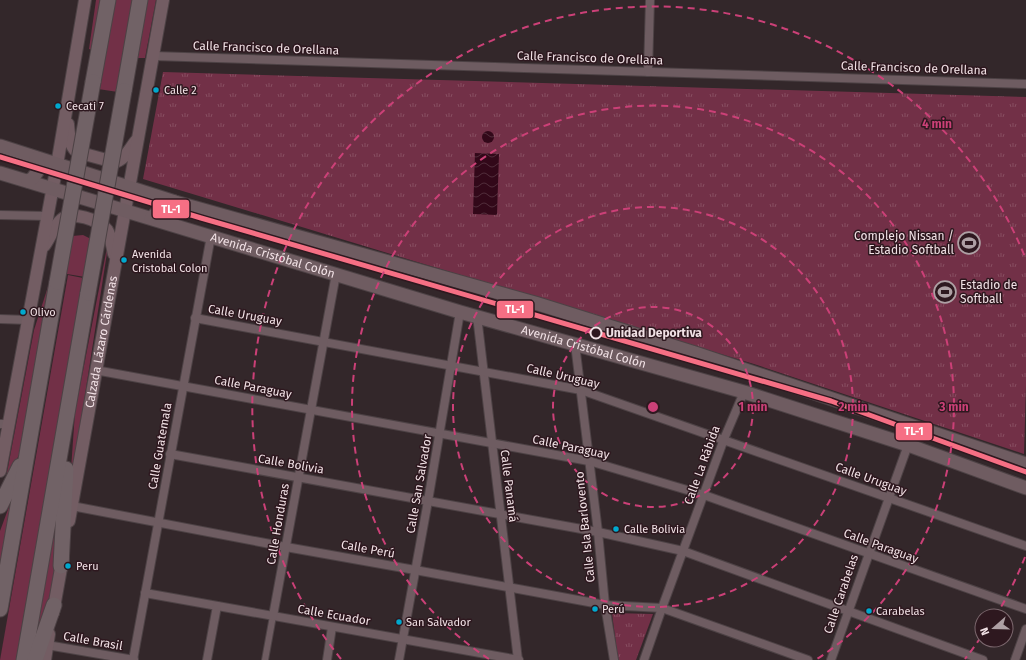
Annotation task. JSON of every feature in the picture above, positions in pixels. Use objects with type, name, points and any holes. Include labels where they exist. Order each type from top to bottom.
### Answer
[{"type":"highway","points":[[0,609],[56,282],[108,0]]},
{"type":"highway","name":"Calzada Lázaro Cárdenas","points":[[24,660],[140,0]]},
{"type":"highway","points":[[61,566],[68,407]]},
{"type":"highway","points":[[0,506],[27,451]]},
{"type":"highway","points":[[35,660],[54,606]]},
{"type":"main road","points":[[0,471],[4,424],[28,320],[48,216],[85,0]]},
{"type":"main road","name":"Calzada Lázaro Cárdenas","points":[[45,660],[95,370],[163,0]]},
{"type":"main road","points":[[66,113],[70,141],[77,152],[114,162],[118,161],[125,155],[138,138]]},
{"type":"main road","name":"Avenida Cristóbal Colón","points":[[0,146],[175,202],[550,308],[695,353],[1026,464]]},
{"type":"main road","points":[[28,181],[39,169],[36,158]]},
{"type":"main road","name":"Avenida Cristóbal Colón","points":[[0,173],[460,312],[744,392],[908,445],[1026,488]]},
{"type":"main road","points":[[151,218],[162,208],[175,202]]},
{"type":"main road","points":[[41,252],[61,220],[65,217],[73,215],[97,221],[103,225],[108,231],[110,237],[115,263]]},
{"type":"street","points":[[648,72],[650,0]]},
{"type":"street","name":"Calle Francisco de Orellana","points":[[153,56],[1026,84]]},
{"type":"street","points":[[0,215],[48,216]]},
{"type":"street","name":"Calle Guatemala","points":[[134,660],[170,454],[211,236]]},
{"type":"street","name":"Calle Honduras","points":[[265,660],[336,274]]},
{"type":"street","name":"Calle San Salvador","points":[[399,660],[440,434],[460,312]]},
{"type":"street","name":"Calle Panamá","points":[[477,316],[491,444],[519,660]]},
{"type":"street","name":"Calle Uruguay","points":[[195,318],[581,390],[1026,546]]},
{"type":"street","points":[[0,319],[28,320]]},
{"type":"street","name":"Calle Isla Barlovento","points":[[575,344],[598,532],[605,605],[614,660]]},
{"type":"street","name":"Calle Paraguay","points":[[95,370],[589,461],[704,495],[1026,609]]},
{"type":"street","name":"Calle La Rábida","points":[[644,660],[724,439],[744,392]]},
{"type":"street","name":"Calle Carabelas","points":[[831,660],[908,445]]},
{"type":"street","name":"Calle Bolivia","points":[[170,454],[598,532],[683,551],[983,660]]},
{"type":"street","name":"Calle Perú","points":[[72,506],[286,547],[605,605],[662,608],[808,660]]},
{"type":"street","name":"Calle Ecuador","points":[[145,593],[519,660]]},
{"type":"street","points":[[207,660],[217,606]]},
{"type":"street","points":[[327,660],[332,627]]},
{"type":"street","points":[[1015,660],[1026,629]]},
{"type":"street","name":"Calle Brasil","points":[[47,645],[134,660]]},
{"type":"green space","points":[[96,0],[103,0],[95,51],[89,49]]},
{"type":"green space","points":[[114,0],[134,0],[118,92],[98,89]]},
{"type":"green space","points":[[147,0],[156,0],[145,58],[137,58]]},
{"type":"green space","points":[[163,72],[1026,97],[1026,385],[1024,454],[754,364],[143,179]]},
{"type":"green space","points":[[111,227],[69,498],[75,412]]},
{"type":"green space","points":[[83,235],[103,245],[97,279],[55,272],[61,237]]},
{"type":"green space","points":[[54,268],[21,451],[5,483],[34,330]]},
{"type":"green space","points":[[68,275],[83,278],[16,660],[0,660]]},
{"type":"green space","points":[[19,480],[0,588],[0,531]]},
{"type":"green space","points":[[61,491],[52,602],[30,660]]},
{"type":"green space","points":[[612,613],[653,614],[636,660],[618,660]]},
{"type":"water","points":[[486,131],[490,131],[494,137],[490,143],[486,143],[482,139],[482,135]]},
{"type":"water","points":[[475,153],[499,154],[497,215],[473,214]]},
{"type":"transit line","name":"TL-1","points":[[0,157],[201,218],[831,401],[1026,472]]},
{"type":"place","name":"Calle 2","points":[[156,90]]},
{"type":"place","name":"Cecati 7","points":[[58,106]]},
{"type":"place","name":"Complejo Nissan / Estadio Softball","points":[[969,243]]},
{"type":"place","name":"Avenida Cristobal Colon","points":[[124,260]]},
{"type":"place","name":"Estadio de Softball","points":[[945,292]]},
{"type":"place","name":"Olivo","points":[[23,312]]},
{"type":"place","name":"Unidad Deportiva","points":[[596,333]]},
{"type":"place","name":"Calle Bolivia","points":[[616,529]]},
{"type":"place","name":"Peru","points":[[68,566]]},
{"type":"place","name":"Perú","points":[[595,609]]},
{"type":"place","name":"Carabelas","points":[[869,611]]},
{"type":"place","name":"San Salvador","points":[[399,622]]}]
